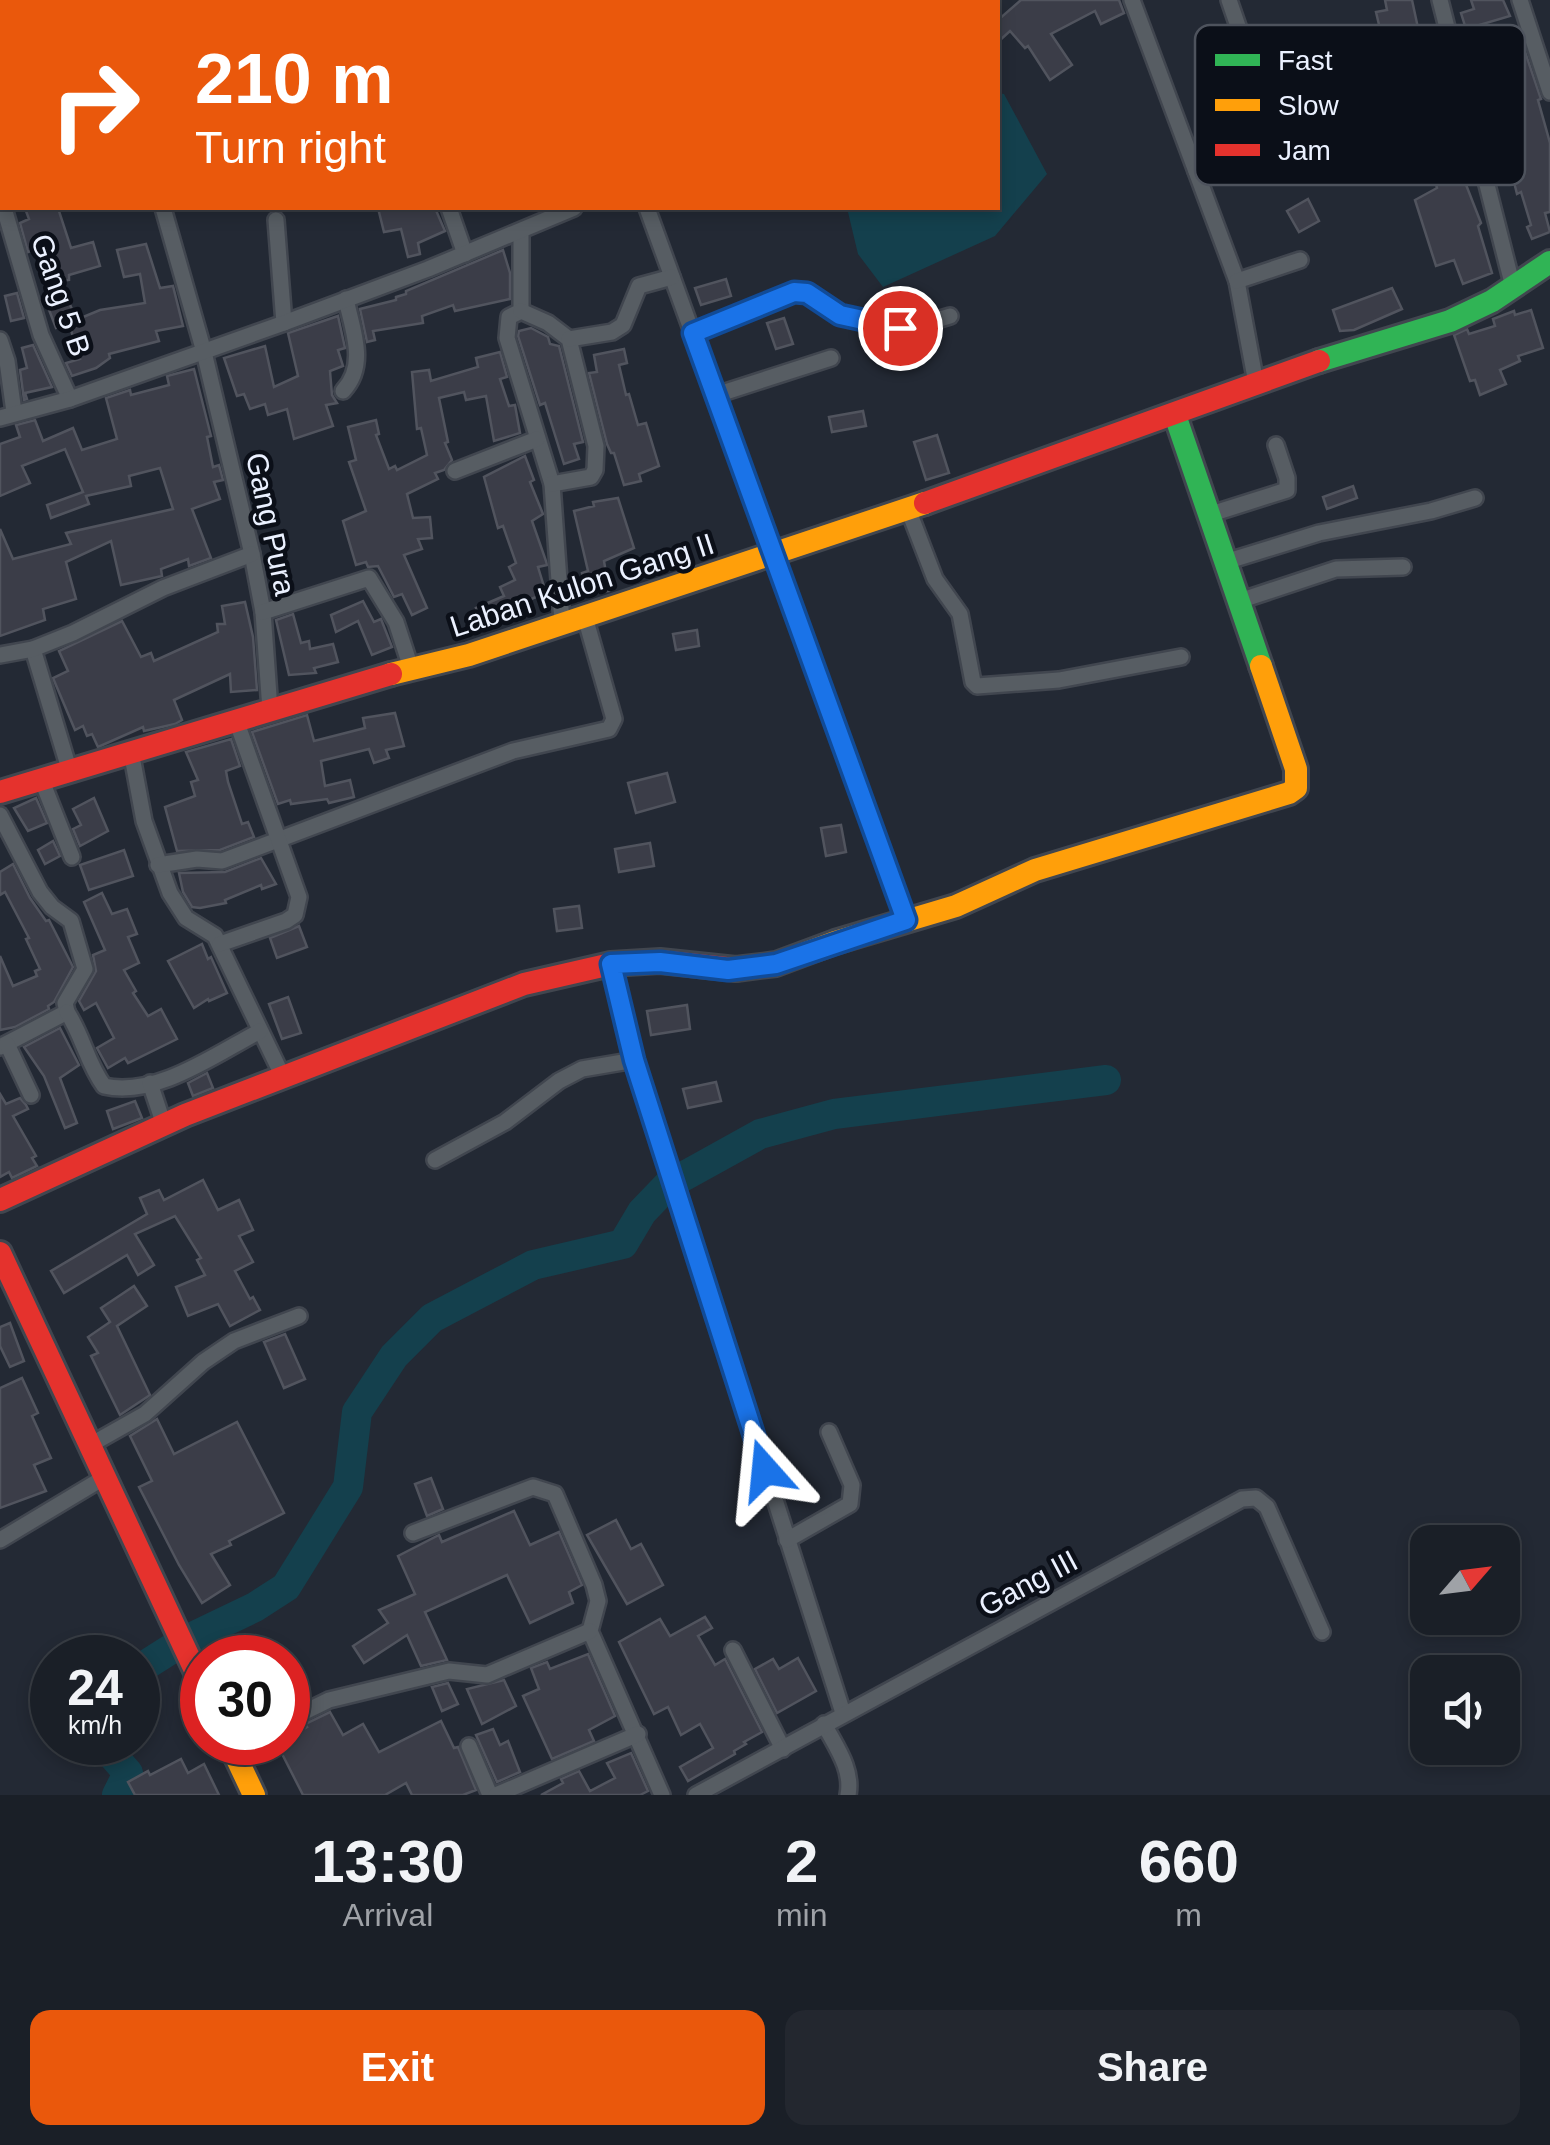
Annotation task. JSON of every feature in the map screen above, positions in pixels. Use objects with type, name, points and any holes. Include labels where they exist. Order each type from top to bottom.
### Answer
[{"type":"street","points":[[1132,0],[1195,168]]},
{"type":"street","points":[[1229,0],[1238,25]]},
{"type":"street","points":[[1440,0],[1446,25]]},
{"type":"street","points":[[1520,0],[1550,92]]},
{"type":"street","points":[[1201,185],[1236,281],[1256,384]]},
{"type":"street","points":[[1487,185],[1513,287]]},
{"type":"street","name":"Gang 5 B","points":[[4,210],[41,335],[70,399]]},
{"type":"street","name":"Gang Pura","points":[[164,210],[204,352],[252,554],[262,612],[270,710]]},
{"type":"street","points":[[451,210],[465,254]]},
{"type":"street","points":[[0,340],[7,415],[70,399],[284,323],[521,232],[566,210]]},
{"type":"street","points":[[648,210],[906,920]]},
{"type":"street","points":[[276,220],[284,323]]},
{"type":"street","points":[[520,311],[521,232]]},
{"type":"street","points":[[1236,281],[1300,260]]},
{"type":"street","name":"Laban Kulon Gang II","points":[[0,792],[411,668],[469,655],[908,509],[1316,362],[1380,346],[1458,317],[1550,262]]},
{"type":"street","points":[[569,338],[612,332],[622,325],[638,286],[672,278]]},
{"type":"street","points":[[693,333],[794,292],[807,293],[840,315],[900,328],[950,316]]},
{"type":"street","points":[[344,390],[351,382],[358,352],[346,299]]},
{"type":"street","points":[[520,311],[548,323],[569,338],[596,446],[591,478],[552,484]]},
{"type":"street","points":[[520,311],[509,317],[507,338],[552,484],[562,622]]},
{"type":"street","points":[[716,394],[831,358]]},
{"type":"street","points":[[0,1200],[164,1125],[524,984],[611,964],[660,962],[728,970],[776,964],[956,906],[1034,870],[1296,788],[1296,769],[1175,415]]},
{"type":"street","points":[[455,471],[537,439]]},
{"type":"street","points":[[1208,516],[1287,490],[1276,445]]},
{"type":"street","points":[[1225,562],[1319,532],[1431,511],[1475,498]]},
{"type":"street","points":[[908,509],[935,578],[960,614],[977,686],[1059,680],[1181,657]]},
{"type":"street","points":[[0,655],[33,649],[87,627],[163,588],[252,554]]},
{"type":"street","points":[[1239,602],[1336,570],[1402,568]]},
{"type":"street","points":[[262,612],[369,578],[396,622],[411,668]]},
{"type":"street","points":[[158,866],[196,859],[222,861],[513,751],[609,729],[614,719],[586,617]]},
{"type":"street","points":[[33,649],[70,772]]},
{"type":"street","points":[[220,944],[295,915],[299,897],[236,720]]},
{"type":"street","points":[[131,751],[144,821],[177,909],[215,936],[283,1078]]},
{"type":"street","points":[[42,780],[72,857]]},
{"type":"street","points":[[0,815],[40,892],[52,908],[66,915],[74,928],[84,969],[66,1003],[104,1086],[114,1089],[150,1083],[260,1031]]},
{"type":"street","points":[[611,964],[634,1060],[843,1714]]},
{"type":"street","points":[[32,1095],[3,1046],[68,1012]]},
{"type":"street","points":[[435,1160],[505,1122],[560,1080],[582,1069],[634,1060]]},
{"type":"street","points":[[150,1083],[164,1125]]},
{"type":"street","points":[[0,1254],[180,1638]]},
{"type":"street","points":[[90,1445],[144,1414],[202,1362],[234,1341],[298,1316]]},
{"type":"street","points":[[787,1540],[850,1504],[852,1485],[828,1432]]},
{"type":"street","points":[[0,1540],[105,1477]]},
{"type":"street","points":[[413,1533],[533,1487],[556,1494],[598,1601],[590,1631],[662,1795]]},
{"type":"street","name":"Gang III","points":[[696,1795],[1242,1499],[1256,1498],[1267,1507],[1322,1632]]},
{"type":"street","points":[[310,1709],[329,1700],[449,1670],[488,1675],[590,1631]]},
{"type":"street","points":[[733,1650],[784,1749]]},
{"type":"street","points":[[824,1724],[847,1768],[848,1795]]},
{"type":"street","points":[[470,1746],[493,1795],[638,1734]]},
{"type":"street","points":[[242,1765],[254,1795]]},
{"type":"water","points":[[1000,93],[1004,94],[1047,174],[995,236],[883,287],[858,254],[847,210],[1000,210]]},
{"type":"building","points":[[1021,0],[1119,0],[1124,13],[1101,24],[1095,11],[1051,34],[1072,65],[1050,80],[1028,46],[1025,48],[1010,31],[1000,40],[1000,18]]},
{"type":"building","points":[[1385,0],[1412,0],[1417,25],[1379,25],[1376,12],[1387,10]]},
{"type":"building","points":[[1471,0],[1503,0],[1510,16],[1465,25],[1461,13],[1474,9]]},
{"type":"building","points":[[1525,52],[1550,143],[1550,212],[1545,213],[1550,232],[1532,239],[1521,192],[1517,194],[1515,185],[1525,185]]},
{"type":"building","points":[[1436,185],[1466,185],[1481,223],[1478,226],[1492,273],[1463,284],[1454,260],[1436,266],[1415,200]]},
{"type":"building","points":[[1308,199],[1319,221],[1299,232],[1287,211]]},
{"type":"building","points":[[59,210],[71,248],[93,242],[100,266],[61,281],[76,320],[100,310],[145,303],[140,274],[124,277],[117,250],[146,244],[160,288],[173,286],[183,326],[156,331],[159,341],[109,354],[110,358],[96,368],[72,376],[66,363],[80,359],[69,324],[56,328],[46,302],[51,300],[45,254],[40,256],[38,248],[28,252],[20,223],[29,219],[26,211]]},
{"type":"building","points":[[378,210],[436,210],[445,231],[418,243],[420,254],[408,257],[401,229],[384,232]]},
{"type":"building","points":[[503,250],[510,273],[510,299],[455,311],[453,305],[422,316],[423,323],[373,331],[375,340],[367,342],[360,309],[396,300],[406,291]]},
{"type":"building","points":[[726,279],[731,296],[701,305],[695,288]]},
{"type":"building","points":[[1392,288],[1402,309],[1354,330],[1340,331],[1333,310]]},
{"type":"building","points":[[17,293],[24,318],[11,321],[5,296]]},
{"type":"building","points":[[1531,310],[1543,348],[1518,356],[1520,361],[1500,370],[1506,384],[1480,395],[1475,380],[1470,381],[1454,335],[1467,329],[1469,334],[1495,326],[1493,319],[1514,311],[1515,315]]},
{"type":"building","points":[[338,316],[345,348],[338,350],[343,366],[330,371],[332,395],[337,403],[326,405],[333,426],[294,439],[287,409],[268,415],[265,404],[250,409],[244,394],[237,396],[224,358],[265,346],[274,387],[298,376],[288,333]]},
{"type":"building","points":[[784,318],[793,344],[776,349],[767,323]]},
{"type":"building","points":[[531,328],[548,337],[550,344],[559,346],[583,442],[574,444],[579,459],[564,464],[518,336],[519,331]]},
{"type":"building","points":[[33,345],[52,387],[25,393],[24,400],[20,370],[27,368],[22,348]]},
{"type":"building","points":[[624,349],[627,363],[619,365],[626,395],[629,394],[638,425],[646,423],[659,466],[639,474],[641,481],[624,485],[614,453],[607,444],[589,373],[597,372],[594,355]]},
{"type":"building","points":[[500,352],[507,377],[500,379],[509,406],[515,405],[520,433],[494,441],[486,396],[466,400],[464,392],[439,398],[448,442],[445,443],[452,460],[444,470],[435,473],[438,479],[407,494],[413,518],[430,517],[432,538],[418,539],[422,549],[404,555],[427,608],[412,615],[402,594],[394,597],[378,566],[368,567],[366,562],[356,565],[343,521],[366,511],[349,462],[356,460],[348,427],[376,420],[376,435],[389,469],[395,466],[397,470],[427,455],[421,428],[417,429],[412,372],[429,370],[431,381],[478,367],[476,358]]},
{"type":"building","points":[[194,369],[211,436],[207,437],[213,467],[219,465],[223,480],[214,482],[220,499],[192,509],[211,558],[189,566],[188,559],[161,569],[162,576],[121,585],[111,541],[66,562],[76,599],[43,609],[45,620],[0,636],[0,529],[13,559],[71,544],[66,533],[173,509],[160,468],[129,476],[131,486],[86,496],[89,504],[51,518],[47,505],[83,492],[65,449],[22,466],[30,483],[0,496],[0,444],[20,437],[16,425],[35,420],[43,441],[73,428],[82,450],[117,439],[106,398],[169,385],[167,376]]},
{"type":"building","points":[[863,411],[866,426],[832,432],[829,417]]},
{"type":"building","points":[[937,435],[949,473],[926,480],[914,442]]},
{"type":"building","points":[[525,456],[543,514],[532,521],[547,565],[538,567],[546,593],[519,604],[521,608],[504,617],[483,623],[476,608],[504,596],[500,587],[515,580],[509,567],[516,563],[503,526],[498,528],[484,477]]},
{"type":"building","points":[[1353,486],[1357,498],[1327,509],[1323,497]]},
{"type":"building","points":[[618,498],[634,548],[604,561],[609,591],[587,594],[582,573],[588,571],[574,511],[594,506],[593,502]]},
{"type":"building","points":[[363,601],[374,622],[381,619],[392,647],[372,655],[358,621],[336,632],[331,615]]},
{"type":"building","points":[[245,602],[253,637],[257,690],[231,692],[230,674],[174,700],[182,720],[175,724],[144,731],[143,727],[98,747],[83,726],[75,730],[53,678],[68,671],[59,651],[122,621],[141,657],[151,653],[154,661],[218,632],[217,624],[225,624],[222,606]]},
{"type":"building","points":[[293,614],[301,643],[309,641],[310,649],[333,644],[338,662],[314,668],[316,673],[289,675],[276,620]]},
{"type":"building","points":[[697,630],[699,646],[676,650],[673,634]]},
{"type":"building","points":[[395,713],[404,746],[386,750],[389,758],[374,763],[369,749],[321,761],[325,786],[350,780],[354,797],[329,803],[327,799],[278,804],[252,732],[307,715],[314,741],[365,728],[363,718]]},
{"type":"building","points":[[231,739],[240,766],[226,771],[228,782],[242,824],[248,822],[254,837],[220,850],[177,851],[165,807],[195,796],[191,782],[198,780],[186,752]]},
{"type":"building","points":[[667,773],[675,802],[636,813],[628,783]]},
{"type":"building","points":[[36,798],[47,823],[28,831],[14,808]]},
{"type":"building","points":[[94,798],[108,831],[80,846],[73,829],[81,825],[73,809]]},
{"type":"building","points":[[841,825],[846,852],[826,856],[821,828]]},
{"type":"building","points":[[53,841],[60,856],[45,864],[38,850]]},
{"type":"building","points":[[650,843],[654,866],[619,872],[615,849]]},
{"type":"building","points":[[124,850],[133,876],[89,890],[80,865]]},
{"type":"building","points":[[261,858],[276,884],[262,889],[261,885],[225,900],[226,903],[200,908],[192,907],[183,892],[179,873],[225,872]]},
{"type":"building","points":[[13,864],[73,967],[49,1009],[15,1027],[0,1030],[0,956],[13,986],[37,976],[35,971],[40,969],[5,892],[0,895],[0,872]]},
{"type":"building","points":[[102,893],[112,914],[127,909],[137,934],[128,937],[139,963],[124,970],[136,991],[133,993],[148,1016],[161,1009],[177,1039],[128,1063],[125,1058],[108,1068],[97,1048],[114,1038],[96,1003],[84,1010],[79,1001],[96,971],[93,955],[105,950],[84,902]]},
{"type":"building","points":[[579,906],[582,928],[557,931],[554,909]]},
{"type":"building","points":[[299,926],[307,947],[277,958],[270,938]]},
{"type":"building","points":[[202,944],[227,993],[194,1008],[168,961]]},
{"type":"building","points":[[288,997],[301,1033],[282,1039],[269,1004]]},
{"type":"building","points":[[687,1005],[690,1029],[651,1035],[647,1011]]},
{"type":"building","points":[[60,1028],[79,1065],[60,1078],[77,1123],[65,1128],[44,1076],[24,1047]]},
{"type":"building","points":[[207,1073],[213,1088],[193,1096],[188,1083]]},
{"type":"building","points":[[716,1082],[721,1101],[688,1108],[683,1089]]},
{"type":"building","points":[[0,1094],[6,1104],[20,1098],[26,1105],[28,1109],[13,1116],[36,1156],[32,1158],[37,1166],[12,1178],[9,1172],[0,1177]]},
{"type":"building","points":[[135,1101],[142,1118],[113,1129],[107,1111]]},
{"type":"building","points":[[203,1180],[218,1210],[239,1200],[253,1230],[239,1236],[253,1262],[235,1271],[260,1310],[230,1326],[218,1304],[188,1316],[176,1287],[205,1275],[197,1260],[201,1258],[175,1216],[135,1234],[154,1265],[138,1275],[127,1255],[64,1293],[51,1271],[147,1214],[140,1198],[159,1190],[164,1200]]},
{"type":"building","points":[[134,1286],[147,1306],[117,1326],[150,1395],[120,1415],[91,1356],[98,1353],[88,1337],[110,1322],[101,1308]]},
{"type":"building","points":[[10,1323],[24,1361],[10,1367],[0,1346],[0,1327]]},
{"type":"building","points":[[285,1334],[305,1379],[284,1388],[264,1342]]},
{"type":"building","points":[[22,1378],[38,1413],[32,1416],[51,1458],[34,1465],[46,1491],[0,1508],[0,1388]]},
{"type":"building","points":[[157,1419],[174,1454],[237,1422],[284,1513],[211,1554],[230,1585],[202,1603],[139,1487],[152,1481],[130,1436]]},
{"type":"building","points":[[431,1478],[443,1509],[427,1516],[415,1484]]},
{"type":"building","points":[[514,1511],[530,1545],[559,1532],[582,1585],[569,1592],[573,1603],[530,1623],[507,1575],[425,1612],[447,1660],[421,1666],[407,1635],[364,1663],[353,1646],[388,1623],[379,1610],[415,1594],[398,1556],[439,1535],[442,1542]]},
{"type":"building","points":[[616,1520],[631,1549],[641,1544],[663,1585],[627,1604],[587,1535]]},
{"type":"building","points":[[705,1617],[712,1628],[698,1636],[715,1665],[725,1659],[762,1732],[744,1742],[735,1754],[688,1781],[680,1767],[713,1748],[700,1724],[681,1735],[668,1707],[654,1714],[619,1642],[660,1619],[670,1636]]},
{"type":"building","points":[[588,1654],[615,1716],[589,1730],[594,1741],[552,1759],[523,1696],[539,1689],[531,1668],[547,1662],[550,1669]]},
{"type":"building","points":[[798,1658],[816,1691],[777,1713],[755,1669],[773,1659],[779,1669]]},
{"type":"building","points":[[504,1680],[516,1706],[482,1724],[467,1689]]},
{"type":"building","points":[[448,1683],[458,1704],[442,1711],[432,1687]]},
{"type":"building","points":[[330,1712],[343,1735],[363,1724],[379,1752],[441,1721],[454,1748],[458,1747],[476,1790],[463,1795],[412,1795],[406,1783],[385,1795],[303,1795],[288,1765],[310,1765],[310,1722]]},
{"type":"building","points":[[493,1729],[500,1745],[508,1741],[520,1772],[497,1782],[476,1735]]},
{"type":"building","points":[[631,1753],[648,1791],[640,1795],[541,1795],[579,1771],[590,1791],[615,1778],[607,1763]]},
{"type":"building","points":[[180,1760],[188,1773],[204,1765],[219,1795],[135,1795],[128,1782],[148,1771],[150,1775]]},
{"type":"waterway","points":[[160,1656],[286,1587],[348,1487],[357,1412],[394,1356],[432,1318],[533,1265],[623,1244],[642,1212],[668,1185],[760,1134],[834,1114],[1106,1080]]},
{"type":"waterway","points":[[117,1795],[128,1773],[121,1765]]},
{"type":"traffic: fast","points":[[1319,361],[1450,321],[1492,301],[1550,262]]},
{"type":"traffic: fast","points":[[1175,415],[1261,666]]},
{"type":"traffic: slow","points":[[391,674],[469,655],[925,503]]},
{"type":"traffic: slow","points":[[736,969],[776,964],[956,906],[1035,870],[1289,793],[1296,788],[1296,769],[1261,666]]},
{"type":"traffic: slow","points":[[240,1765],[254,1795]]},
{"type":"traffic: jam","points":[[925,503],[1319,361]]},
{"type":"traffic: jam","points":[[0,792],[391,674]]},
{"type":"traffic: jam","points":[[0,1200],[185,1115],[524,984],[611,964],[660,961],[736,969]]},
{"type":"traffic: jam","points":[[0,1253],[180,1638]]},
{"type":"route","points":[[765,1470],[634,1060],[611,964],[660,962],[728,970],[776,964],[906,920],[693,333],[794,292],[807,293],[840,315],[900,328]]}]
